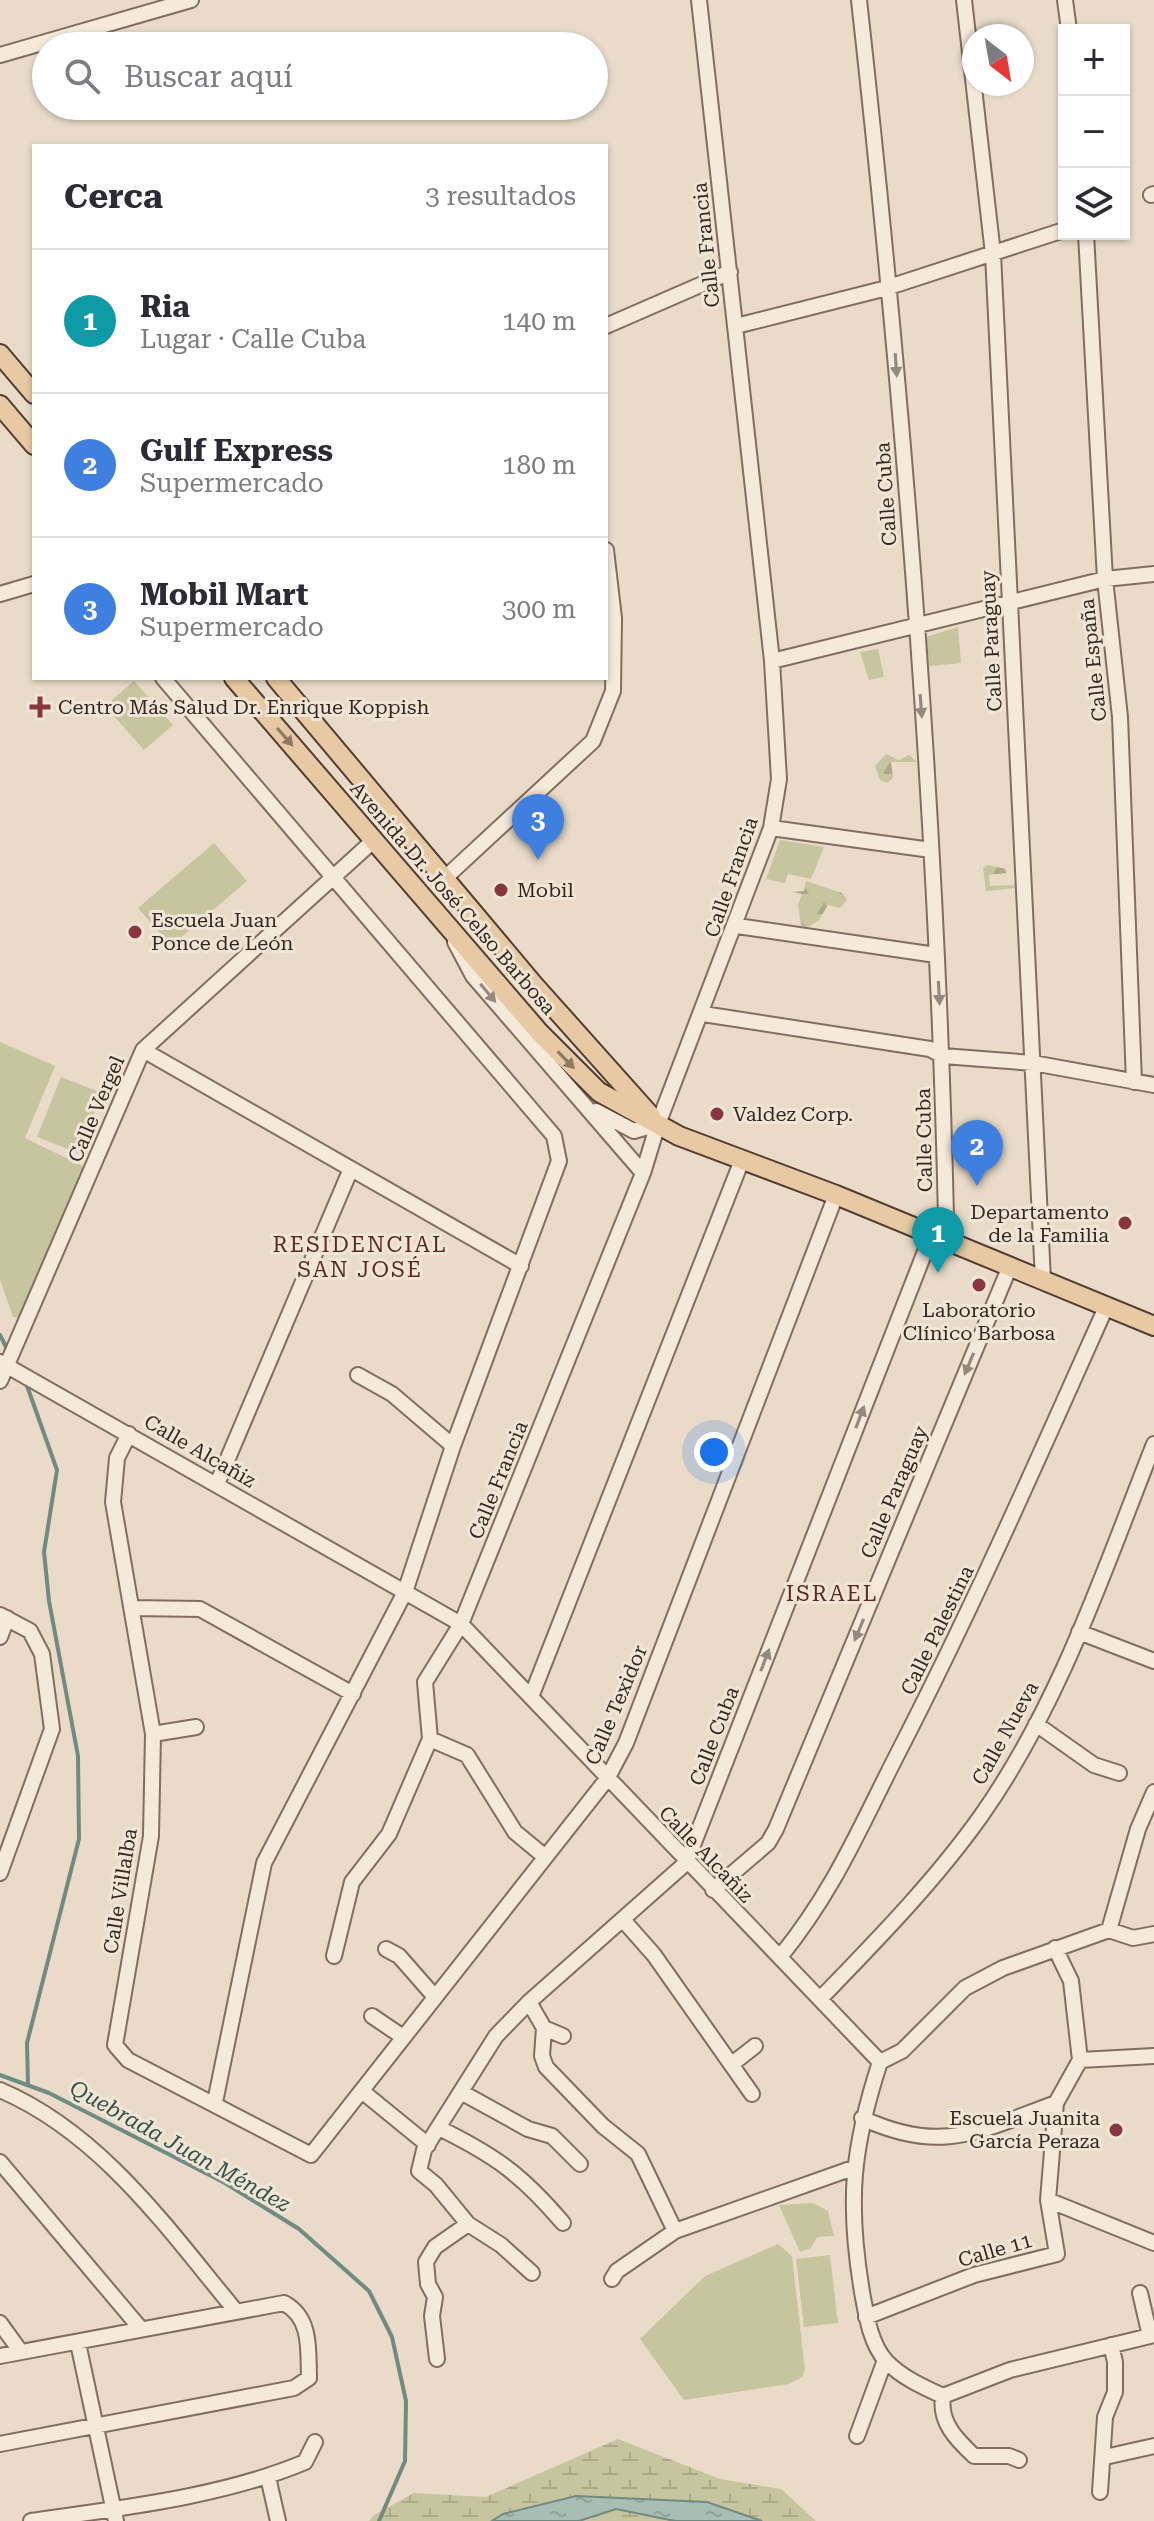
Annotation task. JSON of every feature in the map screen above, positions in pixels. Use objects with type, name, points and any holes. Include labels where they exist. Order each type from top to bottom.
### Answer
[{"type":"main road","points":[[0,354],[32,392]]},
{"type":"main road","points":[[0,405],[32,443]]},
{"type":"main road","name":"Avenida Dr. José Celso Barbosa","points":[[236,680],[448,927],[572,1067],[599,1092],[658,1124],[742,1160],[836,1195],[1154,1326]]},
{"type":"main road","name":"Avenida Dr. José Celso Barbosa","points":[[278,680],[658,1124]]},
{"type":"street","points":[[80,32],[191,0]]},
{"type":"street","name":"Calle Francia","points":[[430,1739],[425,1682],[461,1624],[643,1173],[658,1124],[737,926],[771,828],[779,779],[772,661],[699,0]]},
{"type":"street","name":"Calle Cuba","points":[[468,2224],[436,2185],[419,2171],[428,2145],[496,2036],[529,2002],[686,1863],[926,1249],[939,1237],[946,1218],[943,1056],[916,628],[891,287],[859,0]]},
{"type":"street","name":"Calle Paraguay","points":[[964,0],[993,254],[1043,1280]]},
{"type":"street","points":[[1065,0],[1068,24]]},
{"type":"street","points":[[0,55],[32,46]]},
{"type":"street","points":[[736,326],[891,287],[1058,232]]},
{"type":"street","name":"Calle España","points":[[1086,240],[1105,579],[1120,717],[1134,1082]]},
{"type":"street","points":[[608,325],[730,272]]},
{"type":"street","points":[[772,661],[1105,579],[1154,574]]},
{"type":"street","points":[[445,878],[593,741],[613,691],[608,582]]},
{"type":"street","points":[[0,594],[32,585]]},
{"type":"street","points":[[165,680],[554,1136],[559,1161],[453,1446],[405,1592],[264,1863],[215,2102]]},
{"type":"street","points":[[771,828],[931,850]]},
{"type":"street","name":"Calle Vergel","points":[[0,1381],[4,1363],[143,1050],[373,841]]},
{"type":"street","points":[[737,926],[936,955]]},
{"type":"street","points":[[448,927],[473,976],[643,1173]]},
{"type":"street","points":[[703,1014],[930,1049],[943,1056],[1033,1063],[1154,1085]]},
{"type":"street","points":[[143,1050],[521,1266]]},
{"type":"street","points":[[585,1104],[634,1131],[658,1124]]},
{"type":"street","points":[[531,1697],[742,1160]]},
{"type":"street","points":[[217,1484],[350,1171]]},
{"type":"street","name":"Calle Texidor","points":[[264,2127],[311,2155],[607,1779],[632,1728],[836,1195]]},
{"type":"street","name":"Calle Paraguay","points":[[713,1890],[768,1843],[776,1829],[1010,1266]]},
{"type":"street","name":"Calle Palestina","points":[[780,1957],[811,1919],[861,1834],[958,1637],[1106,1307]]},
{"type":"street","name":"Calle Alcañiz","points":[[4,1363],[461,1624],[686,1863],[821,1998],[880,2062]]},
{"type":"street","points":[[358,1375],[392,1394],[453,1446]]},
{"type":"street","name":"Calle Villalba","points":[[129,1434],[117,1458],[113,1502],[153,1734],[151,1836],[115,2045],[128,2060],[264,2127]]},
{"type":"street","name":"Calle Nueva","points":[[821,1998],[904,1911],[953,1853],[996,1793],[1036,1724],[1079,1632],[1154,1444]]},
{"type":"street","points":[[132,1608],[200,1609],[353,1694]]},
{"type":"street","points":[[0,1637],[4,1616],[30,1631],[42,1654],[52,1729],[0,1873]]},
{"type":"street","points":[[1079,1632],[1154,1661]]},
{"type":"street","points":[[1036,1724],[1094,1765],[1119,1773]]},
{"type":"street","points":[[153,1734],[196,1727]]},
{"type":"street","points":[[334,1956],[352,1882],[389,1834],[430,1739],[467,1755],[515,1832],[544,1856]]},
{"type":"street","points":[[1109,1930],[1138,1829],[1154,1792]]},
{"type":"street","points":[[624,1921],[654,1955],[752,2094]]},
{"type":"street","points":[[1140,2293],[1152,2336],[1010,2370],[943,2396],[914,2382],[885,2360],[866,2317],[852,2225],[853,2168],[862,2118],[880,2062],[902,2051],[965,1988],[1003,1968],[1109,1930],[1133,1938],[1154,1934]]},
{"type":"street","points":[[1055,1948],[1071,1981],[1080,2060],[1154,2056]]},
{"type":"street","points":[[386,1949],[399,1956],[435,1997]]},
{"type":"street","points":[[529,2002],[544,2028],[542,2056],[546,2067],[603,2126],[638,2154],[675,2231]]},
{"type":"street","points":[[372,2016],[403,2037]]},
{"type":"street","points":[[544,2028],[563,2036]]},
{"type":"street","points":[[732,2064],[755,2046]]},
{"type":"street","name":"Calle 11","points":[[866,2317],[974,2275],[1057,2254],[1048,2200],[1056,2103],[1080,2060]]},
{"type":"street","points":[[0,2090],[41,2111],[100,2154],[235,2310]]},
{"type":"street","points":[[363,2092],[428,2145]]},
{"type":"street","points":[[461,2092],[528,2129],[552,2136],[580,2164]]},
{"type":"street","points":[[862,2118],[892,2132],[929,2138],[963,2137],[1056,2103]]},
{"type":"street","points":[[439,2128],[477,2147],[527,2181],[563,2223]]},
{"type":"street","points":[[0,2162],[141,2329]]},
{"type":"street","points":[[612,2279],[617,2271],[675,2231],[853,2168]]},
{"type":"street","points":[[1048,2200],[1154,2243]]},
{"type":"street","points":[[437,2359],[432,2316],[435,2297],[428,2284],[426,2262],[435,2247],[468,2224],[501,2245],[532,2273]]},
{"type":"street","points":[[0,2356],[284,2303],[297,2310],[307,2334],[309,2378],[294,2388],[0,2444]]},
{"type":"street","points":[[0,2323],[21,2352]]},
{"type":"street","points":[[78,2343],[116,2515]]},
{"type":"street","points":[[1100,2492],[1105,2457],[1105,2417],[1115,2392],[1115,2362],[1111,2345]]},
{"type":"street","points":[[857,2436],[885,2360]]},
{"type":"street","points":[[943,2396],[943,2417],[957,2439],[974,2456],[1009,2456],[1019,2460]]},
{"type":"street","points":[[31,2521],[116,2515],[268,2477],[305,2462],[314,2450],[315,2442]]},
{"type":"street","points":[[1105,2457],[1154,2446]]},
{"type":"street","points":[[268,2477],[278,2521]]},
{"type":"green space","points":[[958,627],[961,663],[929,666],[926,637]]},
{"type":"green space","points":[[878,649],[884,677],[869,680],[860,652]]},
{"type":"green space","points":[[134,681],[173,725],[144,750],[105,706]]},
{"type":"green space","points":[[886,754],[899,760],[909,755],[917,762],[891,762],[893,778],[887,783],[880,780],[875,766]]},
{"type":"green space","points":[[780,840],[824,847],[811,879],[788,874],[785,883],[766,879]]},
{"type":"green space","points":[[214,843],[247,881],[171,946],[138,908]]},
{"type":"green space","points":[[987,865],[1006,869],[1006,873],[989,875],[990,886],[1013,885],[1016,888],[986,891],[983,868]]},
{"type":"green space","points":[[806,881],[842,893],[847,900],[840,908],[828,905],[819,920],[807,928],[801,925],[798,905],[802,894],[791,892],[804,891]]},
{"type":"green space","points":[[0,1042],[55,1066],[25,1138],[87,1168],[23,1318],[13,1317],[0,1280]]},
{"type":"green space","points":[[61,1077],[102,1093],[78,1153],[37,1137]]},
{"type":"green space","points":[[813,2203],[828,2211],[834,2236],[817,2237],[811,2248],[800,2252],[779,2205]]},
{"type":"green space","points":[[778,2244],[792,2256],[805,2370],[802,2377],[789,2384],[684,2400],[640,2339],[705,2276]]},
{"type":"green space","points":[[830,2255],[838,2323],[804,2327],[796,2259]]},
{"type":"green space","points":[[618,2439],[720,2479],[781,2489],[816,2521],[369,2521],[374,2515],[414,2493],[486,2497]]},
{"type":"water","points":[[576,2496],[707,2502],[762,2521],[675,2521],[616,2509],[579,2521],[492,2521],[503,2514]]},
{"type":"waterway","points":[[0,1335],[8,1351]]},
{"type":"waterway","points":[[26,1383],[57,1470],[44,1552],[49,1601],[78,1756],[79,1839],[27,2043],[28,2085]]},
{"type":"waterway","name":"Quebrada Juan Méndez","points":[[0,2075],[49,2093],[225,2183],[299,2229],[369,2291],[392,2337],[406,2401],[405,2461],[379,2521]]},
{"type":"place","name":"Centro Más Salud Dr. Enrique Koppish","points":[[40,707]]},
{"type":"place","name":"Mobil Mart","points":[[538,860]]},
{"type":"place","name":"Mobil","points":[[501,890]]},
{"type":"place","name":"Escuela Juan Ponce de León","points":[[135,932]]},
{"type":"place","name":"Valdez Corp.","points":[[717,1114]]},
{"type":"place","name":"Gulf Express","points":[[977,1186]]},
{"type":"place","name":"Departamento de la Familia","points":[[1125,1223]]},
{"type":"place","name":"Ria","points":[[938,1273]]},
{"type":"place","name":"Laboratorio Clínico Barbosa","points":[[979,1285]]},
{"type":"place","name":"Escuela Juanita García Peraza","points":[[1116,2130]]},
{"type":"district","name":"RESIDENCIAL SAN JOSÉ","points":[[360,1256]]},
{"type":"district","name":"ISRAEL","points":[[832,1593]]}]
